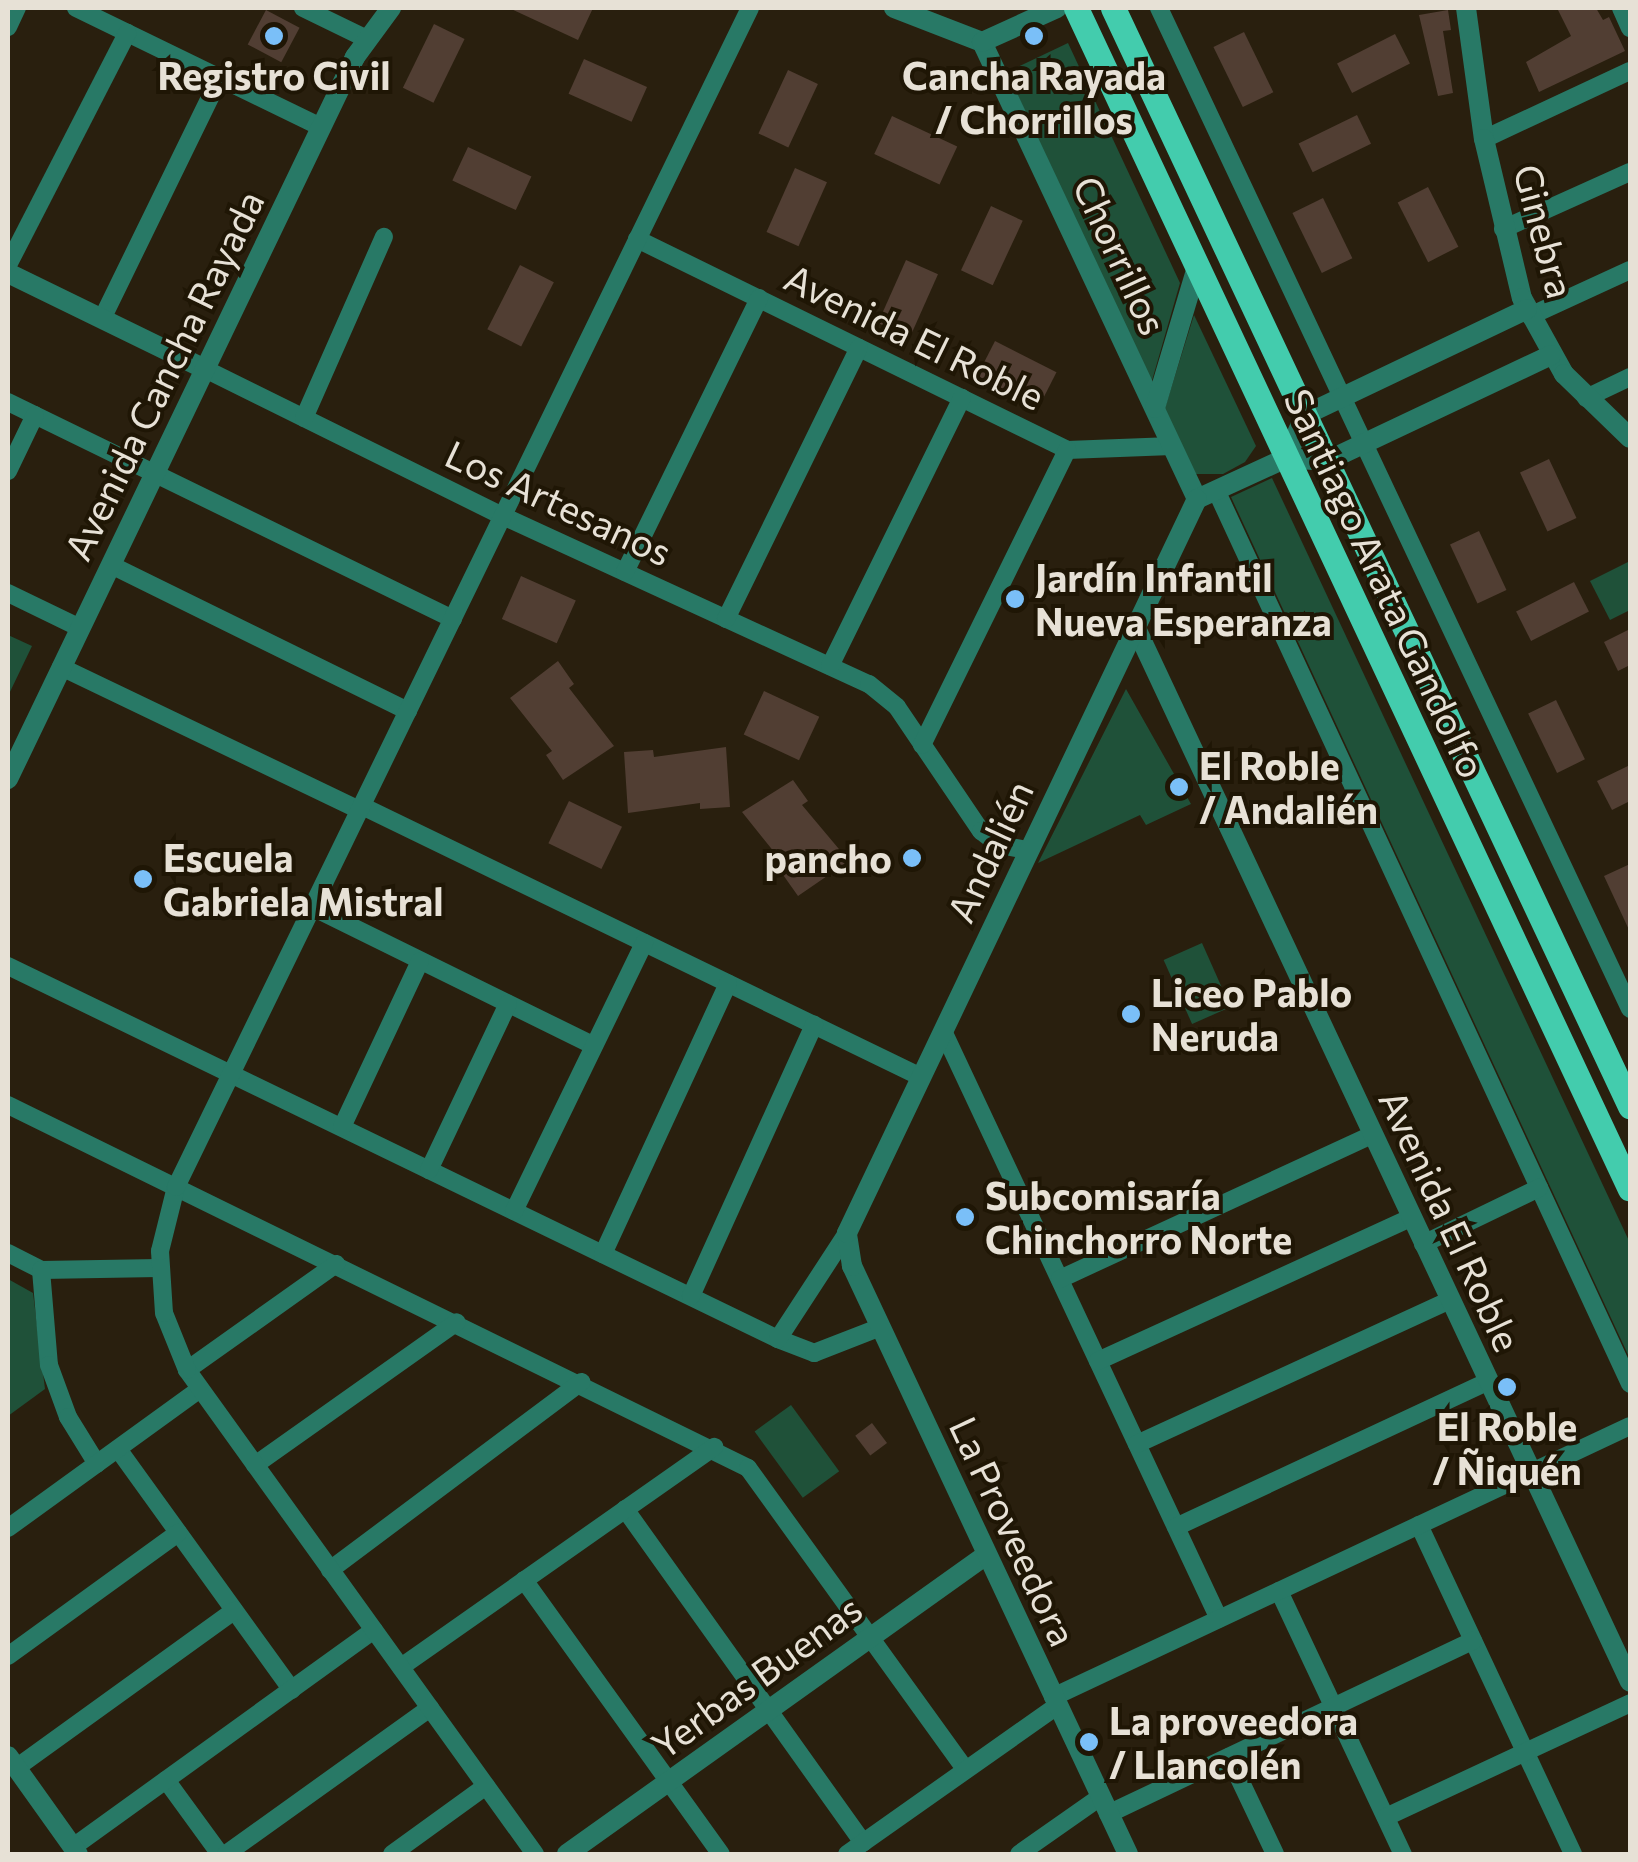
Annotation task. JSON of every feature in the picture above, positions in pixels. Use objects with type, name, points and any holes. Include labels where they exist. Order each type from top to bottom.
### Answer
[{"type":"main road","name":"Santiago Arata Gandolfo","points":[[1076,8],[1630,1189]]},
{"type":"main road","name":"Santiago Arata Gandolfo","points":[[1113,8],[1630,1106]]},
{"type":"street","points":[[8,28],[17,8]]},
{"type":"street","points":[[76,8],[322,126]]},
{"type":"street","points":[[303,8],[365,38]]},
{"type":"street","name":"Avenida Cancha Rayada","points":[[8,779],[14,747],[61,667],[365,38],[390,8]]},
{"type":"street","points":[[535,1854],[200,1389],[164,1313],[159,1268],[176,1187],[750,8]]},
{"type":"street","points":[[894,8],[982,42],[1057,8]]},
{"type":"street","name":"Santiago Arata Gandolfo","points":[[1159,8],[1630,1010]]},
{"type":"street","name":"Ginebra","points":[[1466,8],[1484,139],[1503,229],[1528,313],[1551,355],[1586,398],[1630,438]]},
{"type":"street","points":[[1621,8],[1630,26]]},
{"type":"street","points":[[8,269],[127,32]]},
{"type":"street","name":"Chorrillos","points":[[982,42],[1172,446],[1206,495]]},
{"type":"street","points":[[1484,139],[1630,70]]},
{"type":"street","points":[[102,319],[220,78]]},
{"type":"street","points":[[1503,229],[1630,172]]},
{"type":"street","points":[[304,418],[384,238]]},
{"type":"street","name":"Avenida El Roble","points":[[637,239],[1068,450],[1172,446]]},
{"type":"street","points":[[1155,408],[1197,267]]},
{"type":"street","name":"Los Artesanos","points":[[8,269],[502,516],[830,666],[890,699],[987,837],[1028,850]]},
{"type":"street","points":[[1286,458],[1305,414],[1630,270]]},
{"type":"street","points":[[624,572],[759,298]]},
{"type":"street","points":[[726,619],[858,348]]},
{"type":"street","points":[[1551,355],[1327,461],[1286,458],[1206,495],[1630,1384]]},
{"type":"street","points":[[1586,398],[1630,377]]},
{"type":"street","points":[[830,666],[962,398]]},
{"type":"street","points":[[8,402],[453,619]]},
{"type":"street","points":[[8,470],[35,415]]},
{"type":"street","points":[[922,745],[1068,450]]},
{"type":"street","name":"Andalién","points":[[847,1233],[1134,624],[1206,495]]},
{"type":"street","points":[[110,565],[408,710]]},
{"type":"street","points":[[8,594],[80,628]]},
{"type":"street","name":"Avenida El Roble","points":[[1134,624],[1630,1682]]},
{"type":"street","points":[[61,667],[921,1078]]},
{"type":"street","points":[[312,907],[594,1046]]},
{"type":"street","points":[[514,1211],[644,943]]},
{"type":"street","points":[[342,1128],[420,961]]},
{"type":"street","points":[[8,966],[778,1339],[814,1353],[880,1328]]},
{"type":"street","points":[[603,1254],[728,984]]},
{"type":"street","points":[[429,1170],[508,1004]]},
{"type":"street","points":[[690,1296],[814,1026]]},
{"type":"street","points":[[944,1033],[1219,1619]]},
{"type":"street","points":[[8,1105],[718,1449],[748,1468],[966,1770]]},
{"type":"street","points":[[1060,1280],[1371,1134]]},
{"type":"street","points":[[1423,1244],[1539,1188]]},
{"type":"street","points":[[1098,1362],[1411,1218]]},
{"type":"street","points":[[778,1339],[847,1233]]},
{"type":"street","name":"La Proveedora","points":[[847,1233],[852,1266],[880,1328],[1128,1854]]},
{"type":"street","points":[[8,1254],[40,1270],[159,1268]]},
{"type":"street","points":[[188,1370],[336,1264]]},
{"type":"street","points":[[40,1270],[49,1365],[68,1417],[97,1464]]},
{"type":"street","points":[[1137,1444],[1450,1300]]},
{"type":"street","points":[[255,1466],[457,1322]]},
{"type":"street","points":[[1176,1527],[1489,1381]]},
{"type":"street","points":[[330,1570],[581,1382]]},
{"type":"street","points":[[8,1528],[200,1389]]},
{"type":"street","points":[[847,1854],[1055,1702],[1219,1619],[1630,1426]]},
{"type":"street","points":[[118,1449],[292,1690]]},
{"type":"street","points":[[400,1668],[624,1509],[718,1449]]},
{"type":"street","points":[[624,1509],[863,1843]]},
{"type":"street","points":[[1419,1525],[1568,1853]]},
{"type":"street","points":[[8,1656],[178,1533]]},
{"type":"street","name":"Yerbas Buenas","points":[[567,1854],[986,1554]]},
{"type":"street","points":[[524,1580],[721,1854]]},
{"type":"street","points":[[1279,1592],[1403,1854]]},
{"type":"street","points":[[234,1610],[12,1762],[76,1851],[166,1780],[374,1630]]},
{"type":"street","points":[[1019,1854],[1104,1806],[1229,1757],[1474,1641]]},
{"type":"street","points":[[1386,1817],[1630,1703]]},
{"type":"street","points":[[166,1780],[223,1854],[430,1708]]},
{"type":"street","points":[[1229,1757],[1275,1854]]},
{"type":"street","points":[[392,1854],[486,1786]]},
{"type":"green space","points":[[1068,43],[1180,283],[1151,384],[1007,72]]},
{"type":"green space","points":[[1194,315],[1256,446],[1245,462],[1223,474],[1194,474],[1164,411]]},
{"type":"green space","points":[[1272,478],[1630,1243],[1630,1359],[1231,497]]},
{"type":"green space","points":[[1630,561],[1630,610],[1610,620],[1590,581]]},
{"type":"green space","points":[[8,635],[32,646],[8,696]]},
{"type":"green space","points":[[1126,689],[1191,804],[1146,825],[1140,815],[1038,863]]},
{"type":"green space","points":[[1202,943],[1230,1007],[1192,1024],[1164,960]]},
{"type":"green space","points":[[8,1279],[33,1293],[45,1389],[8,1416]]},
{"type":"green space","points":[[791,1405],[839,1471],[803,1498],[755,1431]]},
{"type":"building","points":[[509,8],[593,8],[578,40]]},
{"type":"building","points":[[1557,8],[1596,8],[1603,20],[1609,17],[1625,51],[1539,92],[1526,62],[1571,36]]},
{"type":"building","name":"Registro Civil","points":[[266,10],[300,28],[281,62],[248,44]]},
{"type":"building","points":[[1448,10],[1451,30],[1443,31],[1453,93],[1438,96],[1419,15]]},
{"type":"building","points":[[434,24],[465,39],[433,103],[403,88]]},
{"type":"building","points":[[1244,32],[1273,92],[1243,107],[1213,47]]},
{"type":"building","points":[[1395,34],[1410,63],[1352,93],[1337,64]]},
{"type":"building","points":[[584,59],[647,87],[632,122],[569,94]]},
{"type":"building","points":[[788,70],[818,84],[788,147],[758,133]]},
{"type":"building","points":[[1357,115],[1371,144],[1313,172],[1299,143]]},
{"type":"building","points":[[892,116],[957,146],[940,184],[874,154]]},
{"type":"building","points":[[468,147],[531,177],[516,210],[452,181]]},
{"type":"building","points":[[795,168],[827,182],[799,246],[767,232]]},
{"type":"building","points":[[1428,187],[1458,247],[1428,262],[1398,202]]},
{"type":"building","points":[[1323,198],[1352,258],[1322,273],[1292,213]]},
{"type":"building","points":[[991,206],[1023,221],[993,285],[961,270]]},
{"type":"building","points":[[906,260],[938,274],[910,337],[878,323]]},
{"type":"building","points":[[520,265],[554,282],[521,346],[487,329]]},
{"type":"building","points":[[995,341],[1056,372],[1039,407],[977,376]]},
{"type":"building","points":[[1549,459],[1576,518],[1547,531],[1520,473]]},
{"type":"building","points":[[1479,531],[1506,590],[1477,603],[1450,545]]},
{"type":"building","points":[[521,576],[576,600],[557,643],[502,619]]},
{"type":"building","points":[[1574,582],[1589,611],[1531,641],[1516,612]]},
{"type":"building","points":[[1630,629],[1630,665],[1618,671],[1604,642]]},
{"type":"building","points":[[558,661],[574,684],[569,688],[614,746],[563,780],[546,755],[552,751],[510,698]]},
{"type":"building","points":[[764,691],[819,717],[799,760],[744,735]]},
{"type":"building","points":[[1556,700],[1585,759],[1557,773],[1528,714]]},
{"type":"building","points":[[726,747],[730,807],[700,809],[700,803],[628,813],[624,752],[653,750],[654,757]]},
{"type":"building","points":[[1630,765],[1630,801],[1612,810],[1597,781]]},
{"type":"building","points":[[793,780],[808,801],[802,805],[849,861],[798,896],[781,872],[787,868],[742,812]]},
{"type":"building","points":[[569,801],[622,827],[601,869],[548,843]]},
{"type":"building","points":[[1630,864],[1630,932],[1604,876]]},
{"type":"building","points":[[872,1423],[887,1443],[870,1456],[855,1436]]},
{"type":"place","name":"Registro Civil","points":[[274,36]]},
{"type":"place","name":"Cancha Rayada / Chorrillos","points":[[1034,36]]},
{"type":"place","name":"Jardín Infantil Nueva Esperanza","points":[[1015,599]]},
{"type":"place","name":"El Roble / Andalién","points":[[1179,787]]},
{"type":"place","name":"pancho","points":[[912,858]]},
{"type":"place","name":"Escuela Gabriela Mistral","points":[[143,879]]},
{"type":"place","name":"Liceo Pablo Neruda","points":[[1131,1014]]},
{"type":"place","name":"Subcomisaría Chinchorro Norte","points":[[965,1217]]},
{"type":"place","name":"El Roble / Ñiquén","points":[[1507,1387]]},
{"type":"place","name":"La proveedora / Llancolén","points":[[1089,1742]]}]
